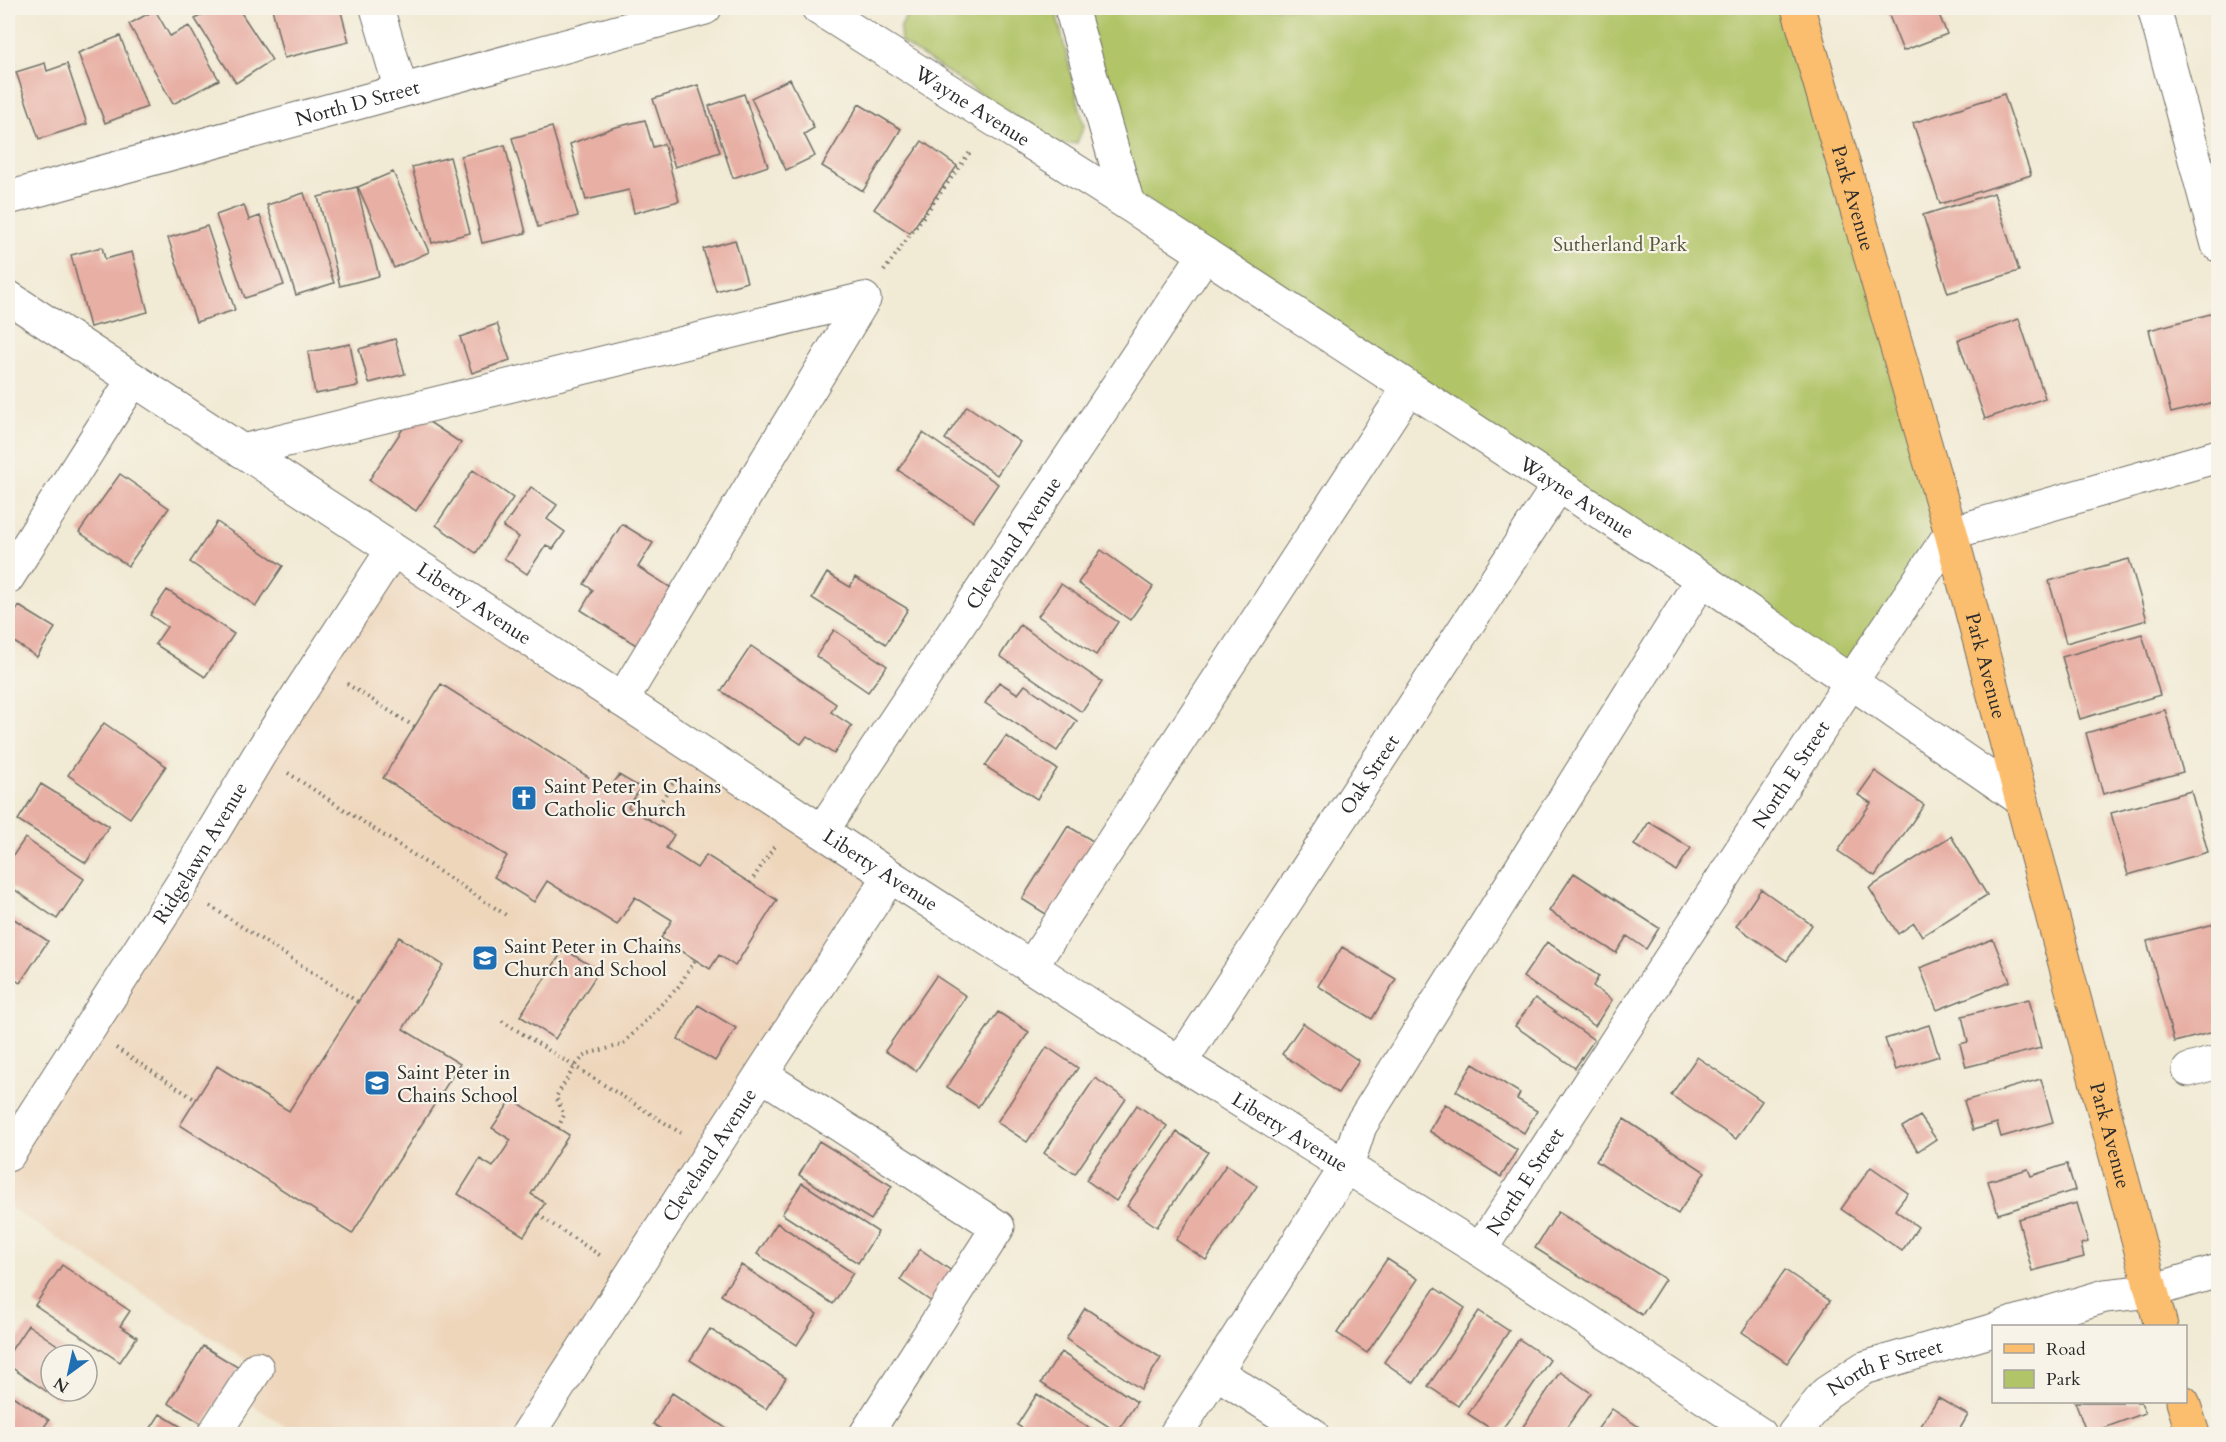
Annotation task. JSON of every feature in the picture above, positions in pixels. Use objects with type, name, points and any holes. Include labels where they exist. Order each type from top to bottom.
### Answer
[{"type":"main road","name":"Park Avenue","points":[[1798,8],[1951,533],[2161,1325]]},
{"type":"main road","points":[[2184,1403],[2193,1434]]},
{"type":"street","points":[[377,8],[401,90]]},
{"type":"street","name":"North D Street","points":[[8,198],[705,8]]},
{"type":"street","name":"Wayne Avenue","points":[[818,8],[1128,204],[1702,579],[2022,800]]},
{"type":"street","points":[[1071,8],[1128,204]]},
{"type":"street","points":[[2154,8],[2218,245]]},
{"type":"street","name":"Cleveland Avenue","points":[[808,822],[1204,254]]},
{"type":"street","name":"Liberty Avenue","points":[[8,297],[392,551],[1031,967],[1480,1250],[1760,1434]]},
{"type":"street","points":[[242,451],[864,299]]},
{"type":"street","points":[[622,700],[864,299]]},
{"type":"street","points":[[8,577],[133,380]]},
{"type":"street","points":[[1031,967],[1407,388]]},
{"type":"street","points":[[1951,533],[2218,456]]},
{"type":"street","name":"Oak Street","points":[[1180,1063],[1558,486]]},
{"type":"street","name":"North E Street","points":[[1480,1250],[1951,533]]},
{"type":"street","name":"Ridgelawn Avenue","points":[[8,1155],[180,887],[259,754],[392,551]]},
{"type":"street","points":[[1176,1434],[1347,1166],[1360,1126],[1702,579]]},
{"type":"street","name":"Cleveland Avenue","points":[[528,1434],[891,876]]},
{"type":"street","points":[[762,1074],[998,1227],[866,1434]]},
{"type":"street","points":[[2007,1325],[2105,1296],[2151,1291],[2218,1271]]},
{"type":"street","name":"North F Street","points":[[1794,1434],[1826,1393],[1864,1368],[1992,1331]]},
{"type":"street","points":[[214,1434],[257,1368]]},
{"type":"street","points":[[1216,1372],[1312,1434]]},
{"type":"path","points":[[864,299],[970,152]]},
{"type":"path","points":[[318,665],[415,727]]},
{"type":"path","points":[[649,820],[694,748]]},
{"type":"path","points":[[259,754],[506,915]]},
{"type":"path","points":[[750,883],[808,822]]},
{"type":"path","points":[[180,887],[358,1002]]},
{"type":"path","points":[[558,1128],[564,1115],[556,1097],[575,1066],[586,1054],[622,1045],[680,987],[695,960]]},
{"type":"path","points":[[502,1021],[712,1152]]},
{"type":"path","points":[[87,1029],[196,1100]]},
{"type":"path","points":[[537,1215],[632,1276]]},
{"type":"shaded area","name":"Saint Peter in Chains Church and School","points":[[392,551],[890,876],[528,1434],[297,1434],[238,1396],[257,1367],[8,1206],[8,1155]]},
{"type":"green space","points":[[939,8],[1055,8],[1084,126],[1077,143],[1059,145],[901,42],[900,29],[906,16]]},
{"type":"green space","name":"Sutherland Park","points":[[1071,8],[1798,8],[1951,533],[1851,682],[1128,204]]},
{"type":"building","points":[[214,8],[238,8],[272,60],[236,83],[195,19]]},
{"type":"building","points":[[272,8],[340,8],[349,42],[284,58]]},
{"type":"building","points":[[1886,8],[1950,8],[1938,12],[1947,34],[1903,51]]},
{"type":"building","points":[[155,10],[170,36],[189,26],[219,80],[173,104],[129,24]]},
{"type":"building","points":[[120,36],[147,107],[105,123],[78,53]]},
{"type":"building","points":[[45,63],[47,71],[67,64],[87,124],[39,139],[16,72]]},
{"type":"building","points":[[790,79],[814,128],[804,134],[815,156],[786,170],[751,98]]},
{"type":"building","points":[[698,85],[720,152],[675,167],[653,99]]},
{"type":"building","points":[[744,94],[768,166],[733,178],[709,106]]},
{"type":"building","points":[[2004,94],[2031,175],[1940,204],[1913,123]]},
{"type":"building","points":[[859,104],[901,129],[863,191],[822,166]]},
{"type":"building","points":[[645,120],[653,147],[664,144],[679,201],[634,213],[629,190],[586,200],[570,144],[612,128]]},
{"type":"building","points":[[8,121],[12,134],[8,135]]},
{"type":"building","points":[[552,127],[578,216],[538,227],[512,138]]},
{"type":"building","points":[[922,141],[957,166],[910,233],[874,209]]},
{"type":"building","points":[[505,145],[526,233],[482,243],[461,156]]},
{"type":"building","points":[[450,157],[470,233],[432,243],[412,167]]},
{"type":"building","points":[[393,172],[429,252],[394,268],[358,187]]},
{"type":"building","points":[[357,187],[379,276],[340,286],[318,197]]},
{"type":"building","points":[[304,193],[334,283],[296,295],[267,205]]},
{"type":"building","points":[[1994,193],[2019,271],[1948,293],[1923,215]]},
{"type":"building","points":[[244,205],[249,220],[260,216],[284,285],[245,298],[216,215]]},
{"type":"building","points":[[207,226],[235,310],[196,322],[168,238]]},
{"type":"building","points":[[735,240],[747,282],[716,291],[703,249]]},
{"type":"building","points":[[102,247],[105,259],[132,252],[148,312],[90,327],[71,255]]},
{"type":"building","points":[[2218,312],[2218,401],[2171,413],[2149,330]]},
{"type":"building","points":[[2019,319],[2045,398],[1985,419],[1958,340]]},
{"type":"building","points":[[497,324],[510,360],[472,373],[460,337]]},
{"type":"building","points":[[395,339],[405,374],[369,383],[359,349]]},
{"type":"building","points":[[350,344],[358,386],[315,394],[308,352]]},
{"type":"building","points":[[967,406],[1020,442],[997,475],[945,439]]},
{"type":"building","points":[[414,412],[461,443],[416,511],[369,480]]},
{"type":"building","points":[[923,433],[998,484],[973,521],[898,470]]},
{"type":"building","points":[[473,470],[513,498],[476,553],[436,525]]},
{"type":"building","points":[[120,474],[169,508],[128,566],[79,532]]},
{"type":"building","points":[[531,487],[557,505],[547,519],[565,532],[553,549],[546,545],[527,574],[504,558],[519,537],[503,527]]},
{"type":"building","points":[[217,522],[283,566],[256,606],[190,562]]},
{"type":"building","points":[[622,524],[653,543],[638,567],[684,596],[647,652],[581,610],[593,590],[584,584]]},
{"type":"building","points":[[1101,550],[1153,587],[1130,620],[1078,583]]},
{"type":"building","points":[[2129,559],[2147,620],[2066,643],[2049,581]]},
{"type":"building","points":[[827,573],[850,587],[855,577],[908,609],[886,644],[812,598]]},
{"type":"building","points":[[1061,584],[1118,622],[1096,655],[1038,616]]},
{"type":"building","points":[[167,590],[234,634],[205,677],[155,644],[167,627],[150,615]]},
{"type":"building","points":[[19,606],[55,628],[37,657],[8,638],[8,624]]},
{"type":"building","points":[[1020,625],[1102,682],[1082,712],[1000,656]]},
{"type":"building","points":[[834,630],[887,666],[868,692],[816,656]]},
{"type":"building","points":[[2142,634],[2160,695],[2080,719],[2062,657]]},
{"type":"building","points":[[751,646],[836,704],[831,712],[852,726],[834,754],[807,736],[801,744],[721,691]]},
{"type":"building","points":[[999,682],[1018,694],[1025,685],[1077,721],[1057,751],[985,703]]},
{"type":"building","name":"Saint Peter in Chains Catholic Church","points":[[441,684],[609,790],[619,775],[641,788],[628,807],[674,835],[666,848],[697,868],[706,855],[777,900],[735,966],[719,955],[710,969],[661,938],[672,920],[635,897],[617,925],[547,881],[534,902],[494,877],[507,856],[383,778]]},
{"type":"building","points":[[2165,710],[2183,772],[2103,794],[2086,733]]},
{"type":"building","points":[[104,723],[166,766],[130,818],[68,775]]},
{"type":"building","points":[[1006,736],[1057,769],[1037,799],[985,766]]},
{"type":"building","points":[[1875,771],[1924,805],[1875,876],[1838,851],[1871,803],[1858,795]]},
{"type":"building","points":[[41,784],[109,826],[86,863],[18,820]]},
{"type":"building","points":[[2191,791],[2208,852],[2128,875],[2111,813]]},
{"type":"building","points":[[1649,822],[1691,848],[1676,871],[1634,845]]},
{"type":"building","points":[[1068,826],[1103,847],[1057,921],[1022,899]]},
{"type":"building","points":[[1951,836],[1987,895],[1922,936],[1914,923],[1898,934],[1869,888]]},
{"type":"building","points":[[25,838],[84,879],[57,919],[8,885],[8,863]]},
{"type":"building","points":[[1574,873],[1659,928],[1646,949],[1627,936],[1616,953],[1549,911]]},
{"type":"building","points":[[1761,889],[1812,925],[1787,961],[1736,926]]},
{"type":"building","points":[[8,915],[48,941],[20,983],[8,975]]},
{"type":"building","points":[[2218,923],[2218,1031],[2174,1042],[2147,941]]},
{"type":"building","name":"Saint Peter in Chains School","points":[[399,937],[443,965],[403,1029],[460,1064],[352,1234],[180,1125],[217,1066],[289,1111]]},
{"type":"building","points":[[1993,939],[2010,981],[1937,1010],[1920,968]]},
{"type":"building","points":[[1547,942],[1599,976],[1593,986],[1612,1000],[1595,1026],[1523,977]]},
{"type":"building","points":[[1342,947],[1396,979],[1372,1019],[1318,986]]},
{"type":"building","points":[[564,949],[599,971],[555,1039],[520,1016]]},
{"type":"building","points":[[936,976],[966,996],[916,1071],[885,1051]]},
{"type":"building","points":[[1535,998],[1594,1040],[1575,1068],[1515,1026]]},
{"type":"building","points":[[2029,999],[2041,1048],[1966,1067],[1960,1044],[1968,1042],[1962,1016]]},
{"type":"building","points":[[698,1005],[736,1028],[715,1061],[678,1039]]},
{"type":"building","points":[[998,1012],[1029,1032],[978,1107],[947,1087]]},
{"type":"building","points":[[1303,1023],[1359,1061],[1338,1093],[1282,1054]]},
{"type":"building","points":[[1929,1025],[1939,1056],[1896,1070],[1885,1039]]},
{"type":"building","points":[[1047,1047],[1078,1068],[1027,1142],[997,1122]]},
{"type":"building","points":[[1697,1057],[1762,1101],[1736,1139],[1671,1095]]},
{"type":"building","points":[[1473,1064],[1520,1093],[1517,1099],[1537,1111],[1524,1133],[1456,1091]]},
{"type":"building","points":[[1095,1078],[1126,1099],[1075,1174],[1044,1153]]},
{"type":"building","points":[[2041,1079],[2053,1122],[2001,1137],[1997,1123],[1973,1130],[1964,1101]]},
{"type":"building","points":[[512,1099],[569,1135],[531,1194],[545,1203],[524,1236],[458,1194],[480,1159],[493,1167],[511,1140],[492,1128]]},
{"type":"building","points":[[1445,1104],[1517,1150],[1501,1177],[1429,1131]]},
{"type":"building","points":[[1137,1105],[1167,1126],[1116,1201],[1086,1180]]},
{"type":"building","points":[[1920,1116],[1936,1139],[1918,1151],[1902,1127]]},
{"type":"building","points":[[1624,1119],[1705,1172],[1678,1214],[1596,1161]]},
{"type":"building","points":[[1177,1132],[1208,1152],[1157,1227],[1127,1206]]},
{"type":"building","points":[[819,1141],[892,1186],[871,1220],[799,1175]]},
{"type":"building","points":[[2067,1164],[2075,1190],[1998,1214],[1988,1181],[2028,1169],[2031,1176]]},
{"type":"building","points":[[1226,1165],[1257,1186],[1206,1260],[1176,1240]]},
{"type":"building","points":[[1871,1167],[1908,1193],[1895,1210],[1918,1227],[1902,1251],[1841,1209]]},
{"type":"building","points":[[802,1183],[878,1232],[858,1263],[782,1214]]},
{"type":"building","points":[[2077,1203],[2088,1242],[2081,1244],[2084,1257],[2032,1271],[2018,1219]]},
{"type":"building","points":[[1558,1212],[1665,1279],[1642,1315],[1535,1248]]},
{"type":"building","points":[[777,1223],[853,1273],[833,1304],[757,1254]]},
{"type":"building","points":[[920,1249],[953,1272],[932,1302],[900,1280]]},
{"type":"building","points":[[1387,1259],[1418,1279],[1367,1353],[1337,1333]]},
{"type":"building","points":[[62,1265],[130,1311],[120,1326],[137,1337],[120,1362],[99,1348],[99,1343],[92,1343],[35,1305]]},
{"type":"building","points":[[741,1265],[817,1314],[797,1345],[721,1295]]},
{"type":"building","points":[[1785,1270],[1830,1301],[1787,1363],[1742,1332]]},
{"type":"building","points":[[1435,1288],[1465,1308],[1414,1383],[1384,1362]]},
{"type":"building","points":[[1085,1308],[1161,1358],[1141,1389],[1066,1339]]},
{"type":"building","points":[[1479,1311],[1509,1331],[1458,1406],[1428,1386]]},
{"type":"building","points":[[28,1325],[54,1343],[39,1343],[39,1386],[8,1365],[8,1355]]},
{"type":"building","points":[[710,1329],[786,1378],[766,1409],[690,1360]]},
{"type":"building","points":[[1519,1339],[1550,1360],[1499,1434],[1468,1414]]},
{"type":"building","points":[[203,1346],[239,1368],[204,1425],[168,1403]]},
{"type":"building","points":[[1061,1352],[1137,1402],[1117,1432],[1041,1383]]},
{"type":"building","points":[[1560,1372],[1591,1393],[1562,1434],[1518,1434]]},
{"type":"building","points":[[8,1393],[49,1420],[39,1434],[8,1434]]},
{"type":"building","points":[[672,1393],[735,1434],[669,1434],[653,1424]]},
{"type":"building","points":[[1037,1394],[1098,1434],[1031,1434],[1017,1425]]},
{"type":"building","points":[[1938,1398],[1968,1415],[1958,1432],[1963,1434],[1916,1434]]},
{"type":"building","points":[[2075,1403],[2141,1403],[2145,1413],[2087,1434]]},
{"type":"building","points":[[1612,1409],[1642,1429],[1639,1434],[1594,1434]]},
{"type":"building","points":[[160,1414],[193,1434],[147,1434]]},
{"type":"place","name":"Saint Peter in Chains Catholic Church","points":[[524,798]]},
{"type":"place","name":"Saint Peter in Chains Church and School","points":[[485,958]]},
{"type":"place","name":"Saint Peter in Chains School","points":[[377,1083]]}]
